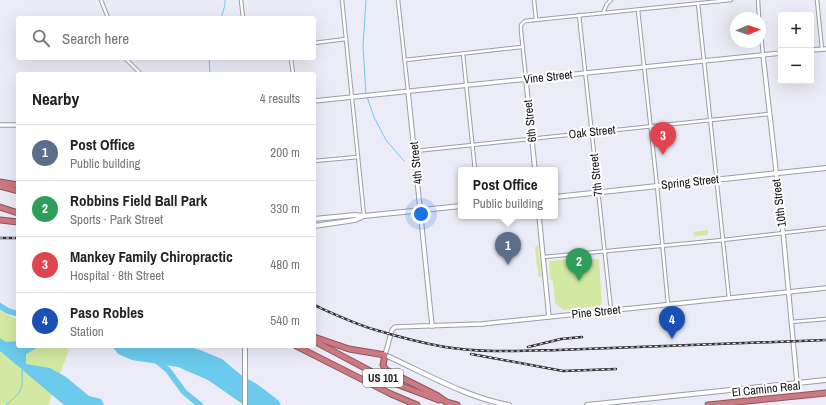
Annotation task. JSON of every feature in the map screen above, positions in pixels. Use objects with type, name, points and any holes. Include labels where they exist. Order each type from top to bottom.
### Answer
[{"type":"highway","points":[[0,182],[16,185]]},
{"type":"highway","points":[[0,186],[16,190]]},
{"type":"highway","points":[[3,208],[16,212]]},
{"type":"highway","points":[[0,220],[16,222]]},
{"type":"highway","points":[[316,338],[349,349],[385,355],[384,365],[386,370],[438,396],[448,403]]},
{"type":"highway","name":"US 101","points":[[316,342],[391,382],[457,405]]},
{"type":"highway","name":"US 101","points":[[300,348],[417,405]]},
{"type":"highway","name":"El Camino Real","points":[[708,405],[826,393]]},
{"type":"main road","name":"Spring Street","points":[[558,196],[826,168]]},
{"type":"main road","points":[[316,218],[355,215],[364,216],[458,206]]},
{"type":"main road","points":[[316,226],[355,220],[364,216]]},
{"type":"main road","points":[[245,348],[245,405]]},
{"type":"main road","points":[[385,355],[465,392],[484,399],[509,405]]},
{"type":"main road","points":[[587,405],[826,380]]},
{"type":"street","points":[[101,0],[107,16]]},
{"type":"street","points":[[241,0],[243,16]]},
{"type":"street","points":[[342,0],[364,216]]},
{"type":"street","name":"4th Street","points":[[398,0],[432,326]]},
{"type":"street","points":[[534,0],[536,19],[731,0]]},
{"type":"street","points":[[603,13],[607,4],[611,0]]},
{"type":"street","points":[[758,0],[759,12]]},
{"type":"street","points":[[814,50],[824,49],[817,0]]},
{"type":"street","points":[[698,4],[729,298]]},
{"type":"street","points":[[638,10],[668,304]]},
{"type":"street","name":"7th Street","points":[[579,15],[611,310]]},
{"type":"street","name":"6th Street","points":[[535,167],[521,25],[525,21],[536,19]]},
{"type":"street","points":[[316,42],[346,39]]},
{"type":"street","points":[[405,60],[522,47]]},
{"type":"street","name":"10th Street","points":[[762,48],[783,232],[797,382]]},
{"type":"street","name":"Vine Street","points":[[316,101],[778,53]]},
{"type":"street","points":[[463,54],[475,167]]},
{"type":"street","points":[[127,60],[139,72]]},
{"type":"street","points":[[291,60],[293,72]]},
{"type":"street","name":"Oak Street","points":[[414,151],[770,114]]},
{"type":"street","points":[[0,125],[16,125]]},
{"type":"street","points":[[316,161],[358,157]]},
{"type":"street","points":[[539,219],[549,317]]},
{"type":"street","points":[[544,257],[604,250],[722,240],[826,228]]},
{"type":"street","name":"Pine Street","points":[[385,355],[393,328],[482,324],[826,288]]},
{"type":"street","points":[[791,322],[826,319]]},
{"type":"green space","points":[[708,230],[707,235],[695,236],[693,232]]},
{"type":"green space","points":[[519,238],[520,247],[503,249],[502,240]]},
{"type":"green space","points":[[538,245],[542,276],[540,277],[538,276],[539,274],[535,247]]},
{"type":"green space","points":[[573,259],[574,261],[599,259],[602,306],[563,310],[555,303],[553,281],[550,279],[549,263],[550,261]]},
{"type":"green space","points":[[0,310],[16,319],[16,348],[66,348],[69,350],[48,405],[0,405]]},
{"type":"water","points":[[0,338],[6,342],[16,341],[16,348],[37,348],[26,354],[26,364],[50,368],[66,377],[89,396],[101,399],[104,405],[64,405],[0,351]]},
{"type":"water","points":[[114,348],[193,348],[200,350],[222,359],[241,375],[257,384],[278,400],[281,405],[244,405],[208,380],[178,367],[132,360],[118,354]]},
{"type":"waterway","points":[[222,16],[225,0]]},
{"type":"waterway","points":[[366,0],[363,46],[366,94],[374,117],[386,140],[404,161]]},
{"type":"waterway","points":[[209,60],[210,72]]},
{"type":"waterway","points":[[0,306],[16,313]]},
{"type":"waterway","points":[[157,361],[168,370],[184,392],[200,405]]},
{"type":"waterway","points":[[6,405],[15,397],[22,386],[22,370]]},
{"type":"railway","points":[[0,238],[16,238]]},
{"type":"railway","points":[[316,306],[360,325],[393,335],[419,342],[473,350],[558,350],[826,340]]},
{"type":"railway","points":[[528,347],[561,339],[582,337]]},
{"type":"railway","points":[[471,354],[563,371],[616,369]]},
{"type":"place","name":"Mankey Family Chiropractic","points":[[663,155]]},
{"type":"place","name":"Post Office","points":[[508,265]]},
{"type":"place","name":"Robbins Field Ball Park","points":[[579,281]]},
{"type":"place","name":"Paso Robles","points":[[672,339]]}]
